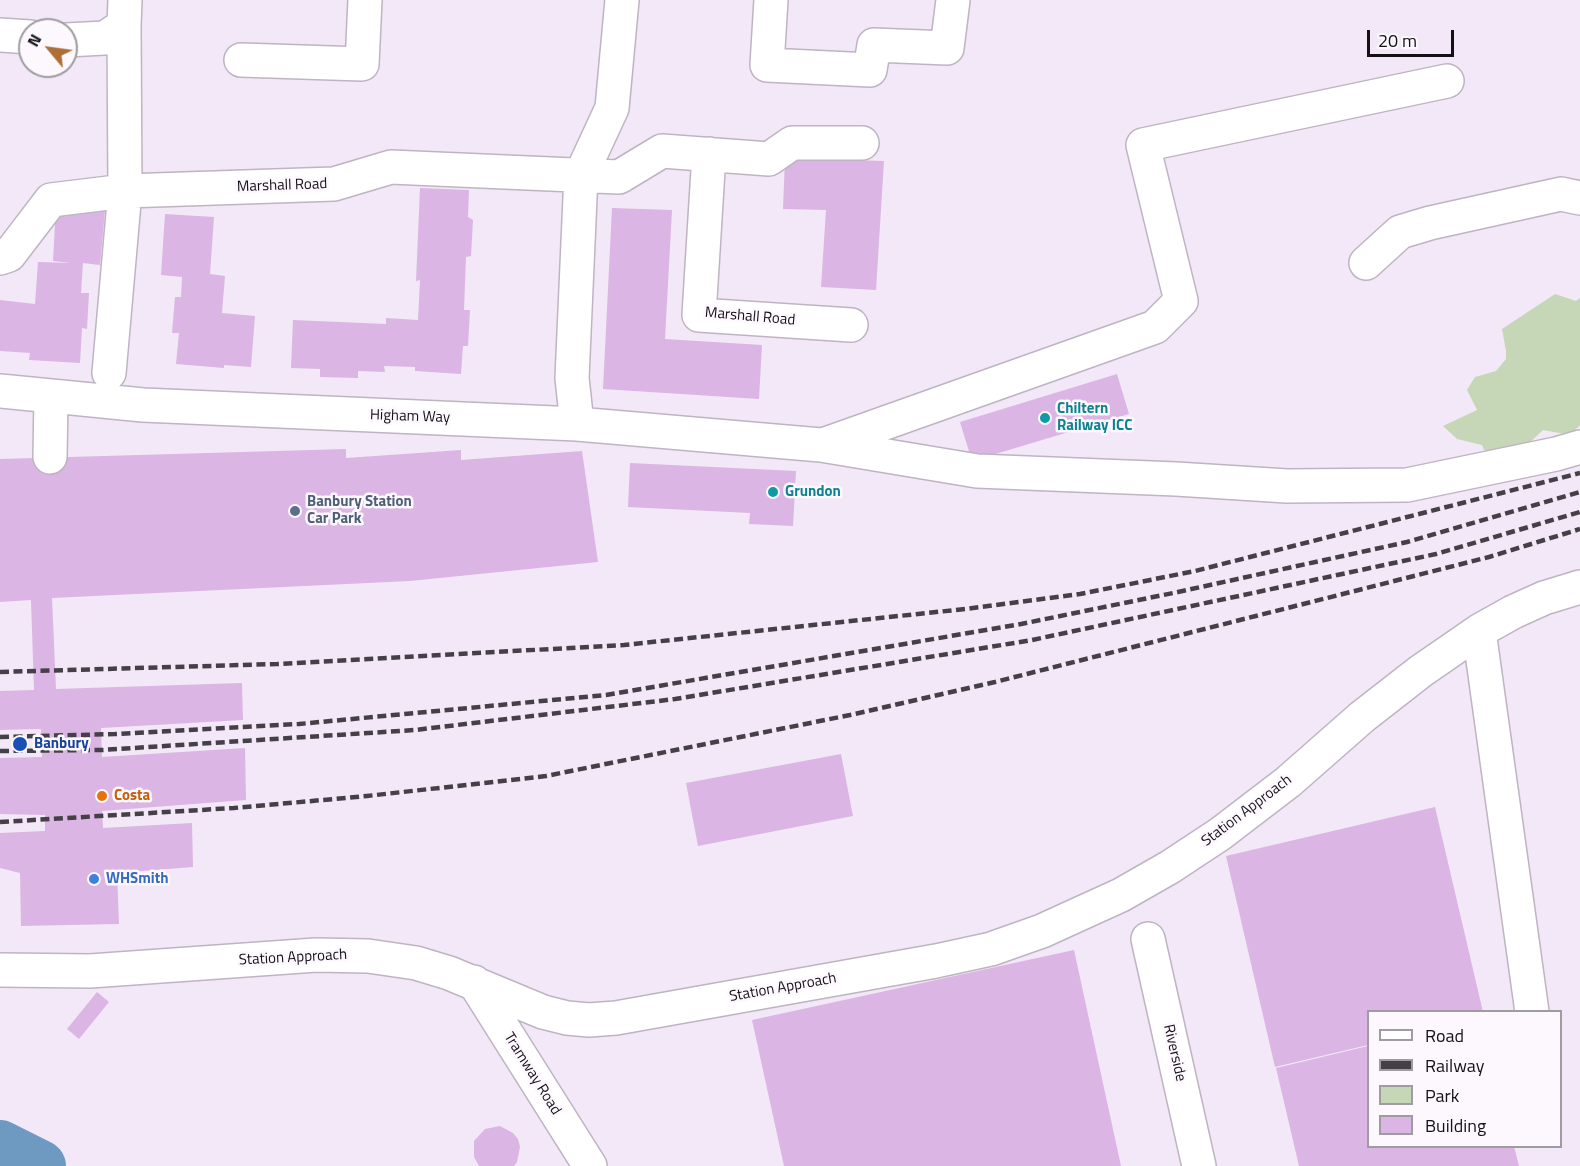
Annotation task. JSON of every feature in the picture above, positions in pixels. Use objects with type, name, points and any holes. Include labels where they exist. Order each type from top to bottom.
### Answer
[{"type":"street","points":[[241,60],[362,64],[365,0]]},
{"type":"street","points":[[577,424],[572,378],[581,175],[612,108],[622,0]]},
{"type":"street","points":[[771,0],[766,65],[870,70],[874,45],[947,48],[953,0]]},
{"type":"street","points":[[78,39],[105,38],[125,12]]},
{"type":"street","points":[[109,374],[125,191],[125,12]]},
{"type":"street","points":[[0,35],[18,37]]},
{"type":"street","points":[[821,445],[1155,327],[1181,301],[1143,145],[1447,81]]},
{"type":"street","name":"Marshall Road","points":[[0,258],[9,255],[51,200],[125,191],[334,184],[368,185],[391,167],[619,177],[662,151],[769,159],[792,143],[862,143]]},
{"type":"street","name":"Marshall Road","points":[[709,154],[699,315],[851,325]]},
{"type":"street","points":[[1366,263],[1400,232],[1561,194],[1580,198]]},
{"type":"street","name":"Higham Way","points":[[0,391],[143,405],[577,424],[821,445],[978,471],[1287,486],[1407,485],[1580,447]]},
{"type":"street","points":[[50,457],[51,397]]},
{"type":"street","name":"Station Approach","points":[[0,970],[110,970],[341,954],[416,963],[474,982],[543,1012],[589,1020],[936,961],[991,949],[1032,935],[1121,895],[1170,867],[1220,834],[1288,782],[1362,717],[1479,631],[1544,598],[1580,587]]},
{"type":"street","points":[[1479,631],[1532,1010]]},
{"type":"street","name":"Riverside","points":[[1148,939],[1199,1166]]},
{"type":"street","name":"Tramway Road","points":[[474,982],[590,1166]]},
{"type":"green space","points":[[1555,294],[1576,301],[1580,298],[1580,425],[1570,435],[1543,430],[1524,448],[1501,456],[1484,450],[1482,445],[1457,439],[1443,426],[1477,410],[1467,390],[1475,377],[1496,371],[1506,359],[1502,329]]},
{"type":"building","points":[[785,158],[884,161],[876,290],[821,287],[826,210],[783,209]]},
{"type":"building","points":[[420,188],[469,190],[468,217],[473,220],[471,256],[466,257],[464,310],[470,310],[468,346],[463,346],[461,374],[415,371],[415,367],[384,366],[385,372],[358,371],[358,378],[320,377],[320,369],[291,368],[293,320],[386,324],[386,318],[418,320],[420,280],[416,281]]},
{"type":"building","points":[[56,206],[105,210],[100,265],[83,263],[81,293],[89,293],[87,329],[82,328],[80,363],[29,360],[30,353],[0,351],[0,300],[35,304],[38,262],[71,263],[53,261]]},
{"type":"building","points":[[612,208],[672,210],[665,339],[762,345],[759,399],[603,389]]},
{"type":"building","points":[[165,214],[214,217],[210,274],[225,276],[222,313],[255,316],[251,367],[224,365],[224,368],[176,364],[179,333],[172,333],[175,297],[181,297],[182,277],[161,275]]},
{"type":"building","name":"Chiltern Railway ICC","points":[[1117,374],[1129,414],[972,461],[960,422]]},
{"type":"building","name":"Banbury Station Car Park","points":[[346,449],[346,458],[461,450],[461,460],[582,451],[598,562],[410,581],[52,598],[56,689],[242,683],[243,720],[101,728],[102,757],[245,748],[246,800],[102,811],[103,828],[192,823],[193,867],[117,873],[119,924],[21,926],[20,873],[0,868],[0,833],[45,831],[45,815],[0,814],[0,758],[42,757],[41,729],[0,730],[0,691],[34,690],[31,600],[0,602],[0,459]]},
{"type":"building","points":[[630,463],[796,471],[793,526],[749,524],[750,513],[628,507]]},
{"type":"building","points":[[841,754],[853,816],[698,846],[686,783]]},
{"type":"building","points":[[1435,807],[1483,1010],[1367,1010],[1367,1045],[1275,1067],[1226,856]]},
{"type":"building","points":[[1074,950],[1121,1166],[784,1166],[752,1020]]},
{"type":"building","points":[[97,992],[109,1002],[79,1039],[67,1029]]},
{"type":"building","points":[[1367,1046],[1367,1148],[1514,1148],[1519,1166],[1299,1166],[1276,1068]]},
{"type":"building","points":[[500,1126],[513,1133],[518,1139],[520,1147],[517,1162],[514,1166],[479,1166],[474,1157],[474,1141],[485,1129]]},
{"type":"waterway","points":[[0,1146],[40,1166]]},
{"type":"railway","points":[[0,672],[277,664],[624,645],[965,609],[1080,594],[1195,571],[1580,473]]},
{"type":"railway","points":[[0,737],[115,734],[299,724],[606,695],[1021,624],[1178,592],[1407,542],[1580,492]]},
{"type":"railway","points":[[0,751],[102,750],[415,730],[675,699],[1032,640],[1436,554],[1580,512]]},
{"type":"railway","points":[[0,822],[234,808],[546,776],[850,715],[995,682],[1489,557],[1580,529]]},
{"type":"place","name":"Chiltern Railway ICC","points":[[1045,418]]},
{"type":"place","name":"Grundon","points":[[773,492]]},
{"type":"place","name":"Banbury Station Car Park","points":[[295,511]]},
{"type":"place","name":"Banbury","points":[[20,744]]},
{"type":"place","name":"Costa","points":[[102,796]]},
{"type":"place","name":"WHSmith","points":[[94,879]]}]
